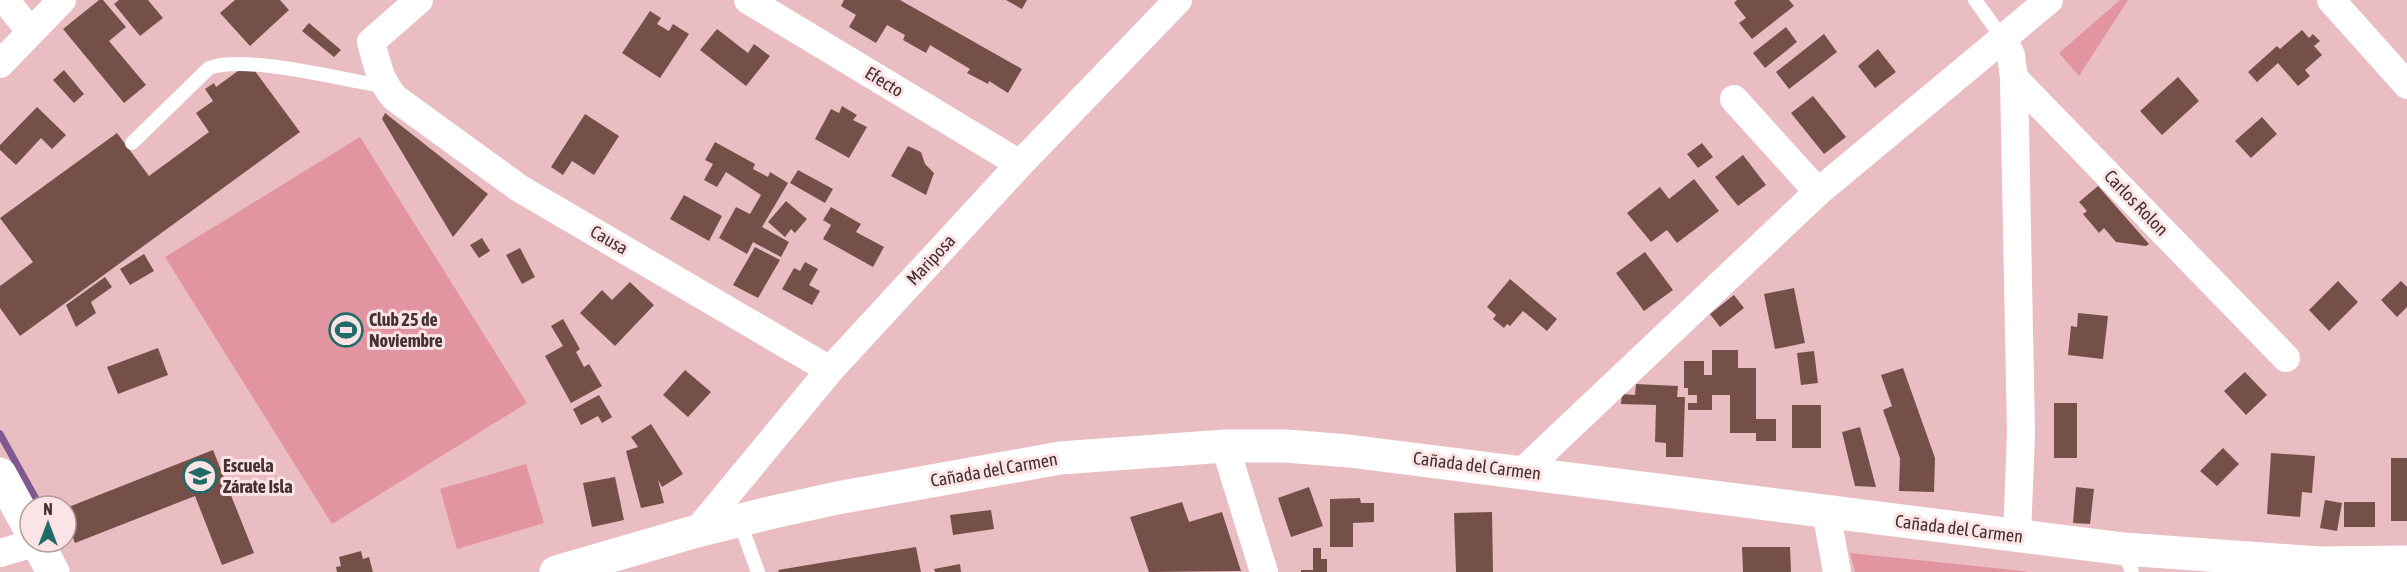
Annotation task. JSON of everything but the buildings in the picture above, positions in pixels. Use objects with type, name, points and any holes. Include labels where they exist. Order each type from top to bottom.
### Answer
[{"type":"street","points":[[5,0],[32,32]]},
{"type":"street","points":[[0,64],[62,0]]},
{"type":"street","points":[[390,92],[377,68],[371,42],[419,0]]},
{"type":"street","name":"Efecto","points":[[748,0],[1020,164]]},
{"type":"street","name":"Mariposa","points":[[697,531],[830,370],[1020,164],[1178,0]]},
{"type":"street","points":[[1523,471],[1818,192],[2049,0]]},
{"type":"street","points":[[2331,0],[2407,85]]},
{"type":"street","points":[[2003,39],[2011,55],[2014,78],[2021,433],[2017,536]]},
{"type":"street","name":"Carlos Rolon","points":[[2014,78],[2286,358]]},
{"type":"street","name":"Causa","points":[[390,92],[519,188],[830,370]]},
{"type":"street","points":[[1734,99],[1818,192]]},
{"type":"street","points":[[1225,446],[1264,572]]},
{"type":"street","name":"Cañada del Carmen","points":[[556,572],[697,531],[837,498],[1060,458],[1225,446],[1285,446],[1349,451],[1523,471],[2017,536],[2128,560],[2407,562]]},
{"type":"street","points":[[0,474],[18,507]]},
{"type":"street","points":[[1827,511],[1837,572]]},
{"type":"street","points":[[0,553],[18,548]]},
{"type":"street","points":[[43,554],[53,572]]},
{"type":"lane","points":[[1975,0],[2003,39]]},
{"type":"lane","points":[[132,142],[209,68],[218,65],[256,65],[390,92]]},
{"type":"lane","points":[[739,520],[758,572]]},
{"type":"shaded area","points":[[2120,0],[2128,0],[2079,76],[2059,53]]},
{"type":"shaded area","name":"Club 25 de Noviembre","points":[[360,137],[527,403],[332,524],[165,257]]},
{"type":"shaded area","points":[[526,464],[544,523],[457,549],[440,489]]},
{"type":"shaded area","points":[[1850,553],[2023,571],[2027,572],[1855,572]]},
{"type":"waterway","points":[[0,434],[33,494]]},
{"type":"place","name":"Club 25 de Noviembre","points":[[346,330]]},
{"type":"place","name":"Escuela Zárate Isla","points":[[200,476]]}]
